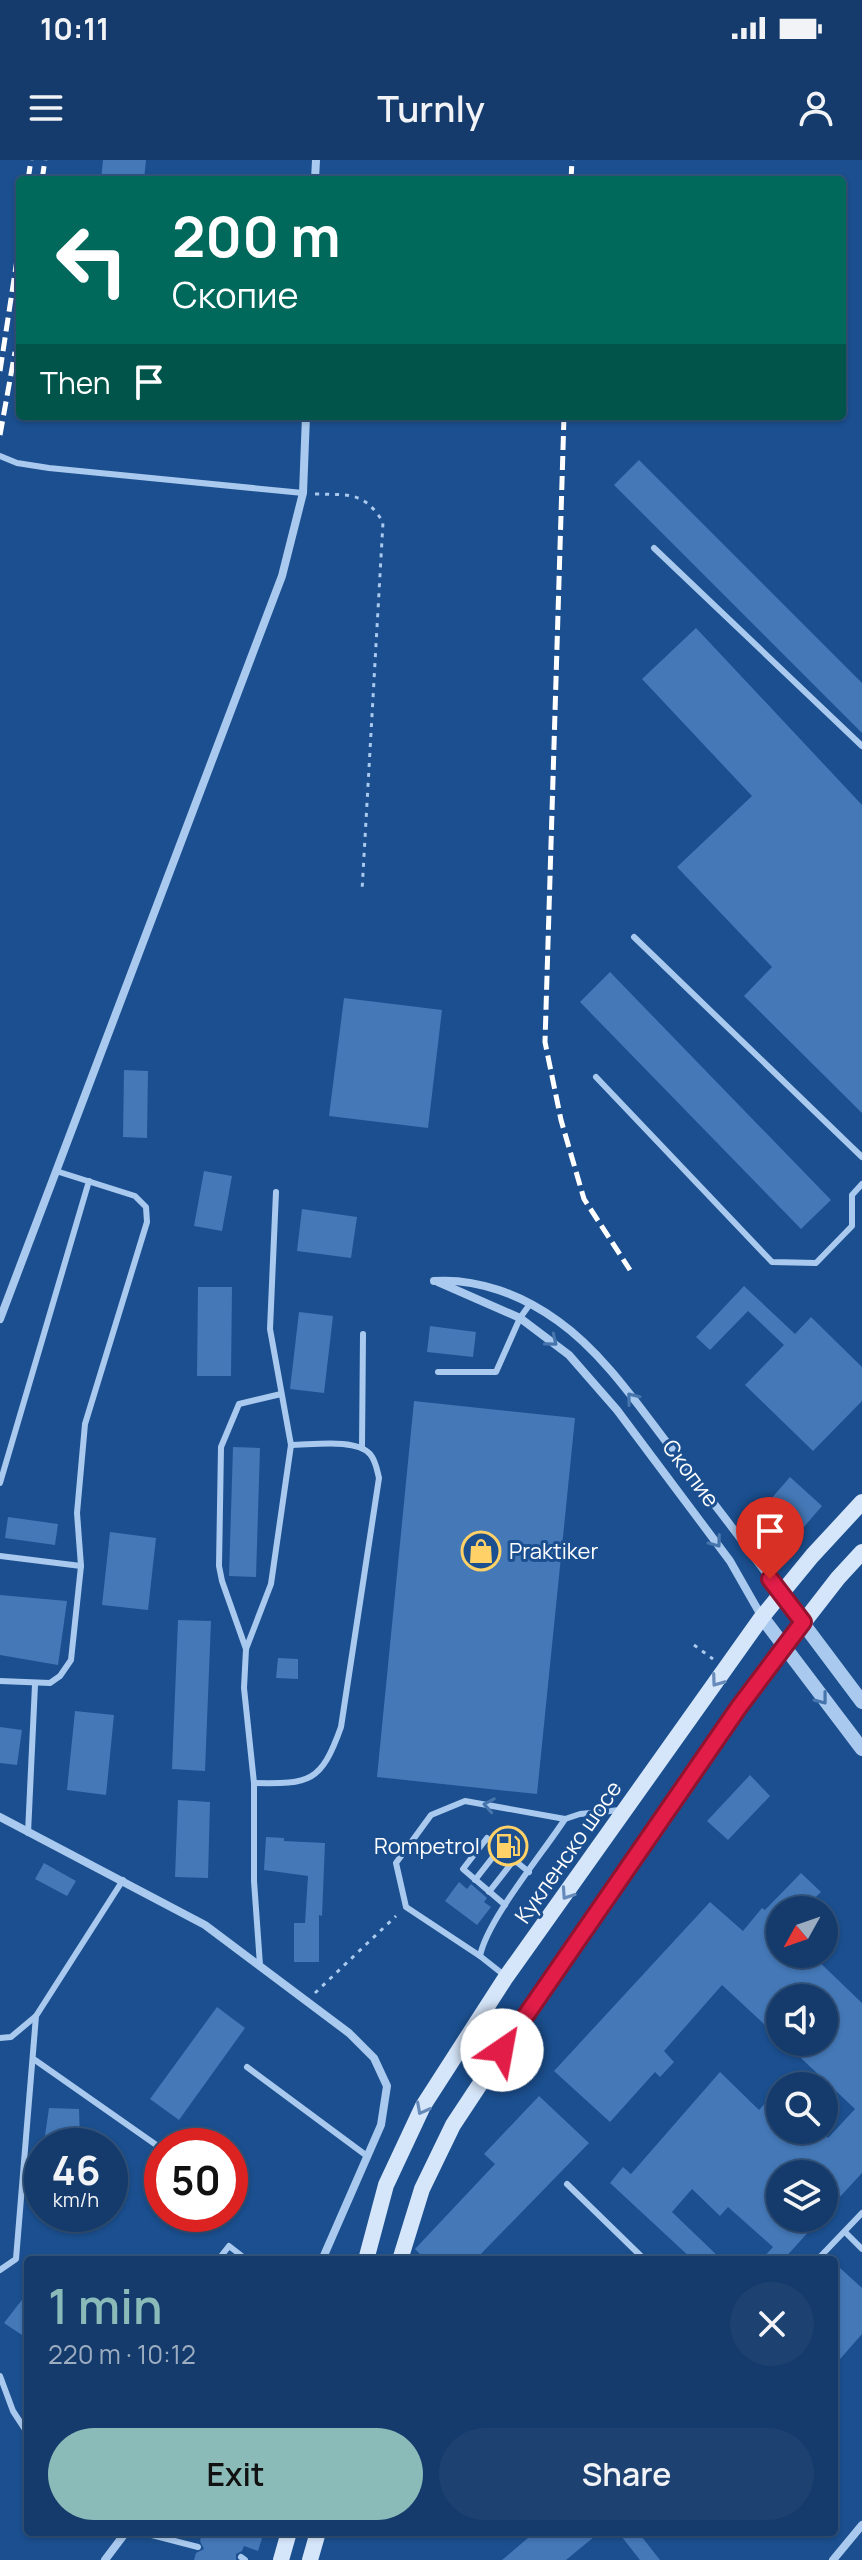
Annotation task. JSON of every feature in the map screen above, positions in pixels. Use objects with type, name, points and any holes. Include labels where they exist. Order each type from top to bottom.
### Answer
[{"type":"main road","name":"Кукленско шосе","points":[[367,2256],[386,2185],[423,2106],[506,1977],[762,1617],[862,1502]]},
{"type":"main road","points":[[401,2256],[422,2189],[453,2125],[527,2012],[739,1707],[803,1622],[862,1552]]},
{"type":"main road","points":[[281,2560],[288,2536]]},
{"type":"main road","points":[[310,2560],[317,2536]]},
{"type":"street","points":[[0,1319],[282,576],[303,493],[306,420]]},
{"type":"street","name":"Скопие","points":[[530,1304],[473,1282],[434,1281],[520,1318],[569,1355],[730,1561],[762,1617],[862,1749]]},
{"type":"street","points":[[530,1304],[559,1321],[584,1343],[649,1419],[862,1702]]},
{"type":"street","points":[[631,1431],[649,1419]]},
{"type":"street","points":[[0,1817],[205,1925],[349,2033],[374,2058],[387,2086],[381,2125],[324,2256]]},
{"type":"street","points":[[833,2560],[862,2525]]},
{"type":"street","points":[[105,2560],[123,2536]]},
{"type":"lane","points":[[0,456],[17,463],[49,468],[303,493]]},
{"type":"lane","points":[[654,548],[862,746]]},
{"type":"lane","points":[[634,937],[862,1157]]},
{"type":"lane","points":[[596,1077],[772,1262],[816,1263],[852,1226],[852,1195],[862,1184]]},
{"type":"lane","points":[[0,1681],[35,1685],[50,1683],[60,1676],[71,1660],[81,1566],[77,1513],[85,1424],[147,1222],[146,1207],[135,1196],[56,1171]]},
{"type":"lane","points":[[0,1483],[89,1181]]},
{"type":"lane","points":[[260,1965],[254,1881],[254,1783],[244,1688],[246,1649],[271,1584],[291,1445],[270,1329],[276,1192]]},
{"type":"lane","points":[[438,1372],[496,1372],[520,1318],[530,1304]]},
{"type":"lane","points":[[362,1447],[363,1334]]},
{"type":"lane","points":[[246,1649],[219,1566],[221,1447],[239,1404],[281,1394]]},
{"type":"lane","points":[[254,1783],[295,1784],[314,1776],[331,1756],[341,1727],[379,1478],[374,1461],[362,1447],[355,1444],[291,1445]]},
{"type":"lane","points":[[0,1556],[81,1566]]},
{"type":"lane","points":[[843,1572],[862,1569]]},
{"type":"lane","points":[[841,1675],[862,1693]]},
{"type":"lane","points":[[28,1833],[35,1685]]},
{"type":"lane","points":[[506,1977],[406,1907],[396,1863],[431,1815],[465,1801],[565,1819],[580,1814],[624,1810]]},
{"type":"lane","points":[[480,1956],[482,1944],[505,1905],[565,1819]]},
{"type":"lane","points":[[505,1905],[463,1869],[487,1838],[529,1872]]},
{"type":"lane","points":[[475,1880],[500,1848]]},
{"type":"lane","points":[[489,1892],[514,1860]]},
{"type":"lane","points":[[0,2038],[11,2037],[36,2016],[123,1880]]},
{"type":"lane","points":[[0,2270],[16,2259],[35,2060],[36,2016]]},
{"type":"lane","points":[[35,2060],[144,2136]]},
{"type":"lane","points":[[247,2067],[367,2156]]},
{"type":"lane","points":[[567,2184],[641,2256]]},
{"type":"lane","points":[[821,2256],[862,2213]]},
{"type":"lane","points":[[845,2232],[862,2249]]},
{"type":"lane","points":[[221,2256],[229,2246],[242,2256]]},
{"type":"lane","points":[[0,2376],[13,2411],[24,2428]]},
{"type":"lane","points":[[155,2536],[198,2547]]},
{"type":"path","points":[[303,493],[357,496],[373,506],[383,522],[362,891]]},
{"type":"path","points":[[694,1645],[716,1661]]},
{"type":"path","points":[[306,2001],[406,1907]]},
{"type":"building","points":[[103,160],[146,160],[144,176],[101,176]]},
{"type":"building","points":[[639,460],[862,683],[862,733],[614,485]]},
{"type":"building","points":[[696,628],[862,805],[862,1113],[744,996],[772,967],[677,867],[752,796],[642,679]]},
{"type":"building","points":[[610,972],[831,1200],[801,1229],[580,1002]]},
{"type":"building","points":[[344,998],[442,1010],[428,1128],[329,1116]]},
{"type":"building","points":[[124,1070],[148,1071],[147,1138],[123,1137]]},
{"type":"building","points":[[204,1171],[232,1176],[222,1231],[194,1226]]},
{"type":"building","points":[[302,1209],[357,1217],[351,1258],[297,1251]]},
{"type":"building","points":[[744,1286],[795,1334],[811,1317],[862,1367],[862,1401],[813,1451],[745,1385],[784,1345],[748,1311],[710,1350],[696,1337]]},
{"type":"building","points":[[198,1287],[232,1287],[231,1376],[197,1376]]},
{"type":"building","points":[[299,1312],[333,1316],[324,1393],[290,1389]]},
{"type":"building","points":[[430,1326],[476,1332],[473,1357],[427,1352]]},
{"type":"building","name":"Praktiker","points":[[414,1401],[575,1418],[537,1794],[377,1777]]},
{"type":"building","points":[[233,1447],[260,1448],[256,1577],[229,1576]]},
{"type":"building","points":[[790,1477],[822,1506],[796,1536],[764,1507]]},
{"type":"building","points":[[8,1517],[58,1524],[55,1545],[5,1538]]},
{"type":"building","points":[[110,1532],[156,1538],[148,1610],[102,1605]]},
{"type":"building","points":[[0,1595],[67,1601],[58,1665],[0,1655]]},
{"type":"building","points":[[178,1620],[211,1621],[205,1771],[172,1769]]},
{"type":"building","points":[[278,1658],[298,1659],[298,1679],[276,1678]]},
{"type":"building","points":[[75,1711],[114,1715],[106,1795],[67,1790]]},
{"type":"building","points":[[0,1727],[22,1730],[17,1765],[0,1763]]},
{"type":"building","points":[[750,1775],[770,1796],[728,1840],[707,1821]]},
{"type":"building","points":[[178,1800],[210,1802],[208,1878],[175,1877]]},
{"type":"building","points":[[266,1837],[325,1843],[319,1962],[294,1962],[294,1923],[305,1923],[308,1876],[264,1870]]},
{"type":"building","points":[[44,1863],[76,1881],[67,1896],[35,1879]]},
{"type":"building","points":[[801,1873],[821,1892],[817,1896],[779,1896]]},
{"type":"building","points":[[459,1882],[467,1889],[471,1884],[487,1898],[484,1902],[491,1907],[477,1925],[445,1901]]},
{"type":"building","points":[[710,1902],[743,1931],[762,1908],[766,1909],[766,1968],[826,1968],[862,2003],[862,2173],[838,2199],[838,2160],[766,2160],[766,2232],[808,2232],[787,2256],[765,2256],[773,2247],[728,2207],[720,2216],[692,2189],[672,2212],[718,2256],[689,2256],[610,2183],[623,2167],[631,2174],[720,2072],[759,2110],[766,2103],[766,2144],[838,2144],[838,2127],[855,2109],[838,2093],[838,2072],[816,2072],[799,2056],[838,2056],[838,1984],[766,1984],[766,2026],[722,1985],[664,2051],[674,2062],[660,2077],[655,2072],[610,2122],[554,2071]]},
{"type":"building","points":[[217,2007],[245,2028],[179,2120],[150,2099]]},
{"type":"building","points":[[539,2096],[589,2143],[479,2256],[422,2256],[415,2249],[495,2164],[484,2154]]},
{"type":"building","points":[[49,2108],[79,2109],[80,2128],[46,2128]]},
{"type":"building","points":[[840,2268],[862,2288],[862,2334],[838,2361]]},
{"type":"building","points":[[24,2297],[24,2336],[4,2323]]},
{"type":"building","points":[[201,2536],[263,2536],[258,2551],[244,2546],[236,2554],[236,2560],[194,2560],[196,2553],[204,2549]]},
{"type":"building","points":[[530,2536],[595,2536],[566,2560],[502,2560]]},
{"type":"building","points":[[621,2536],[641,2536],[660,2560],[640,2560]]},
{"type":"railway","points":[[29,176],[31,160]]},
{"type":"railway","points":[[43,176],[45,160]]},
{"type":"railway","points":[[571,176],[572,160]]},
{"type":"railway","points":[[0,371],[16,266]]},
{"type":"railway","points":[[0,435],[15,352]]},
{"type":"railway","points":[[564,420],[545,1042],[561,1120],[584,1199],[630,1270]]},
{"type":"place","name":"Praktiker","points":[[481,1551]]},
{"type":"place","name":"Rompetrol","points":[[508,1846]]},
{"type":"route","points":[[502,2050],[739,1707],[803,1622],[770,1579]]}]
